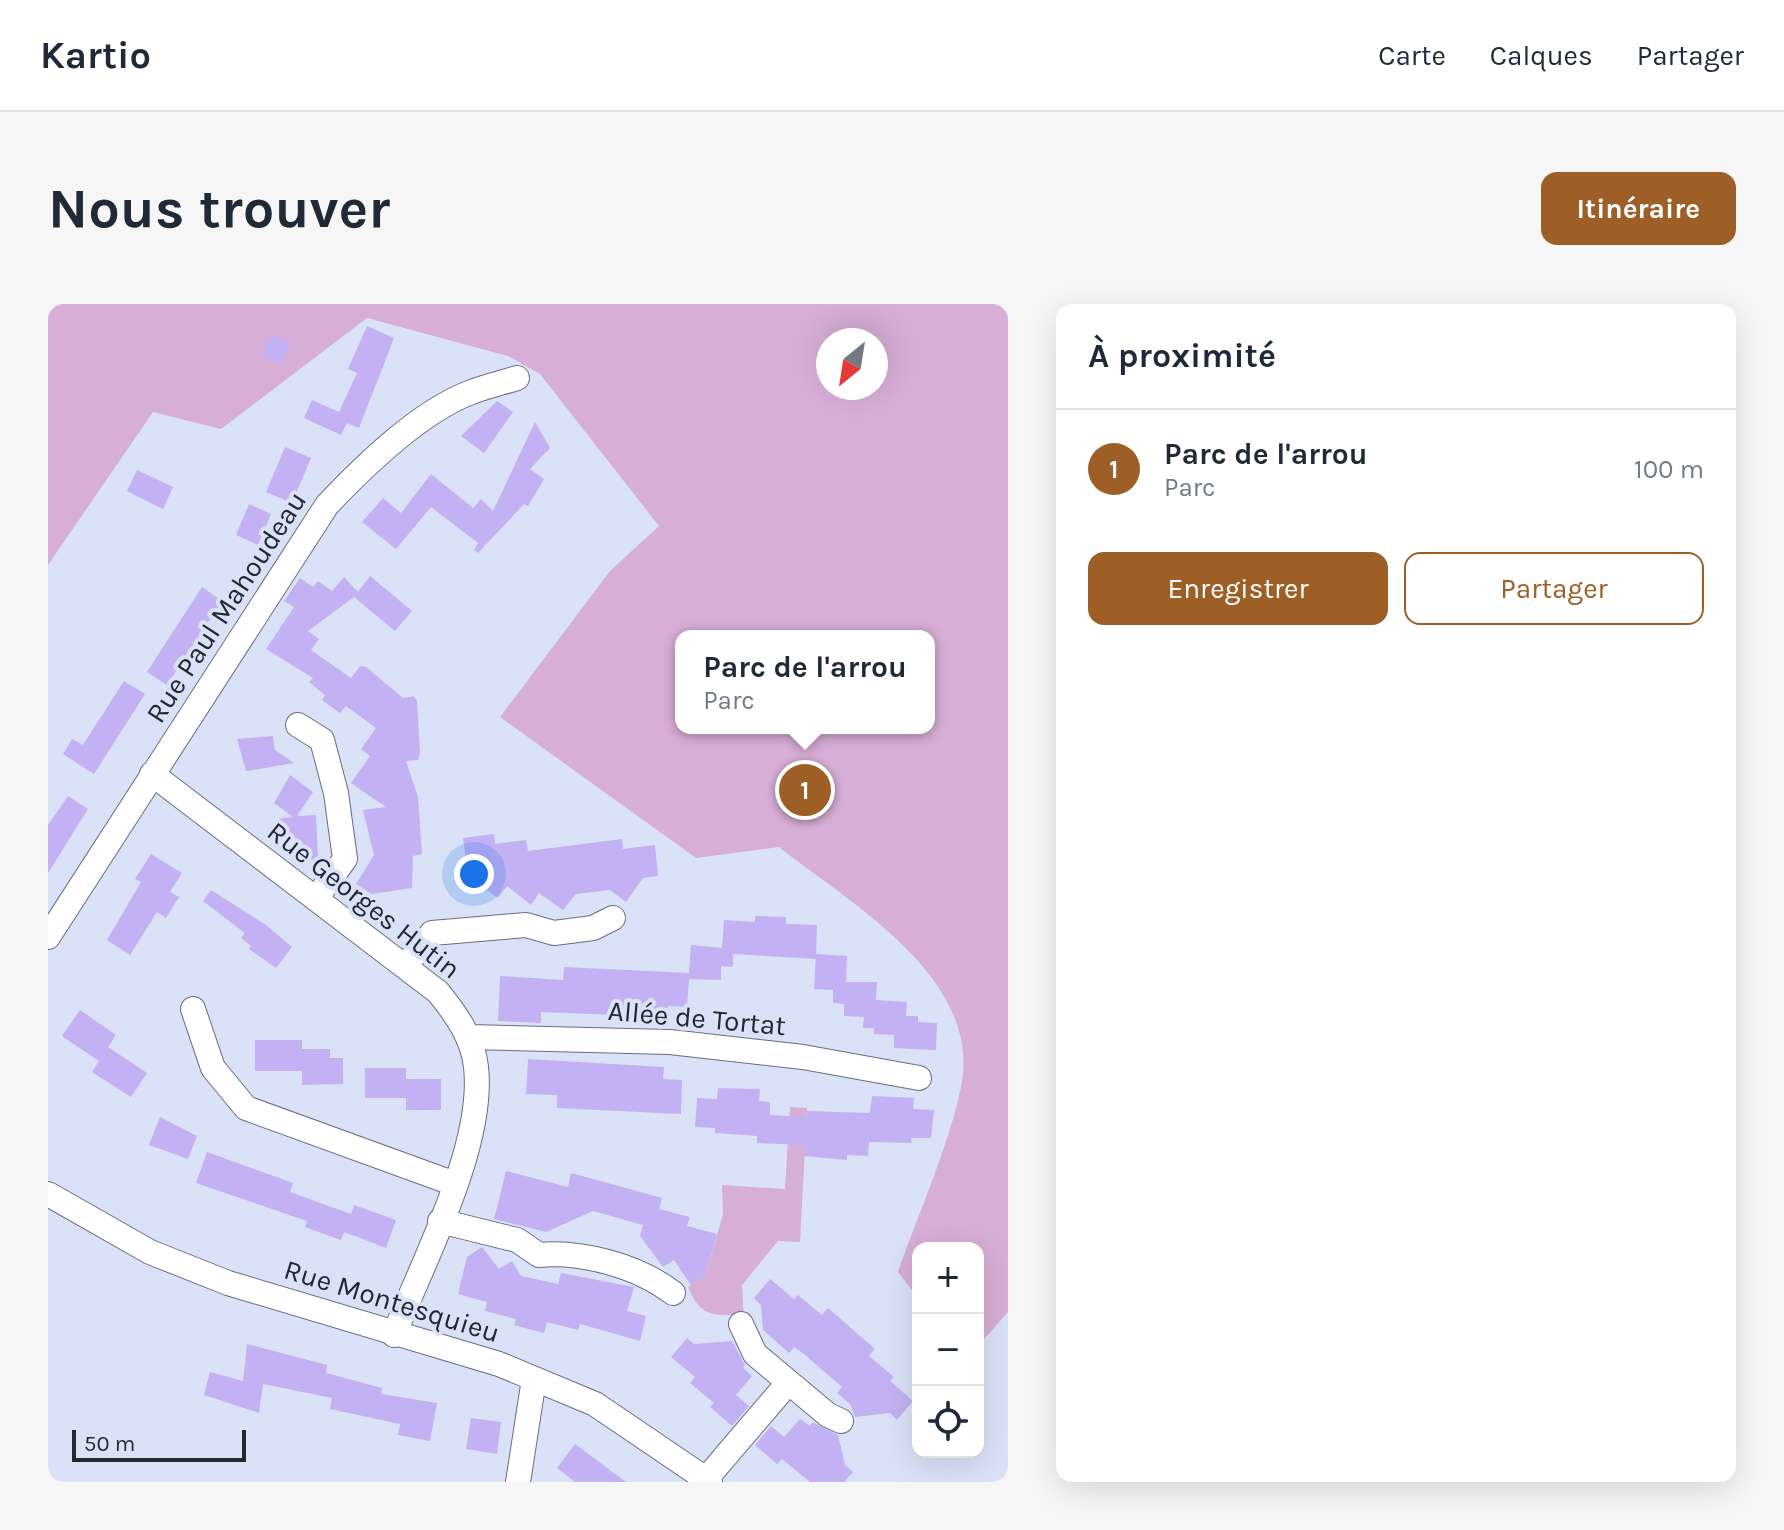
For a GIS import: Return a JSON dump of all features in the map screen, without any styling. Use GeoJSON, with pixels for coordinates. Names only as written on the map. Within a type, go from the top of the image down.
{"type":"FeatureCollection","features":[{"type":"Feature","properties":{"kind":"street","name":"Rue Paul Mahoudeau"},"geometry":{"type":"LineString","coordinates":[[48,937],[292,556],[338,494],[406,432],[467,393],[517,378]]}},
{"type":"Feature","properties":{"kind":"street"},"geometry":{"type":"LineString","coordinates":[[298,725],[322,740],[336,793],[345,859],[317,897]]}},
{"type":"Feature","properties":{"kind":"street","name":"Rue Georges Hutin"},"geometry":{"type":"LineString","coordinates":[[152,774],[438,992],[468,1037],[476,1065],[477,1093],[471,1136],[394,1335]]}},
{"type":"Feature","properties":{"kind":"street"},"geometry":{"type":"LineString","coordinates":[[405,966],[432,933],[526,925],[554,933],[593,928],[613,918]]}},
{"type":"Feature","properties":{"kind":"street"},"geometry":{"type":"LineString","coordinates":[[193,1009],[213,1068],[246,1108],[455,1184]]}},
{"type":"Feature","properties":{"kind":"street","name":"Allée de Tortat"},"geometry":{"type":"LineString","coordinates":[[468,1037],[670,1042],[803,1057],[919,1078]]}},
{"type":"Feature","properties":{"kind":"street","name":"Rue Montesquieu"},"geometry":{"type":"LineString","coordinates":[[48,1194],[150,1252],[192,1269],[394,1335],[499,1364],[595,1404],[708,1481]]}},
{"type":"Feature","properties":{"kind":"street"},"geometry":{"type":"LineString","coordinates":[[440,1221],[517,1240],[539,1255],[566,1253],[652,1277],[673,1293]]}},
{"type":"Feature","properties":{"kind":"street"},"geometry":{"type":"LineString","coordinates":[[741,1324],[755,1354],[828,1415],[841,1421]]}},
{"type":"Feature","properties":{"kind":"street"},"geometry":{"type":"LineString","coordinates":[[518,1482],[534,1379]]}},
{"type":"Feature","properties":{"kind":"street"},"geometry":{"type":"LineString","coordinates":[[708,1481],[788,1383]]}},
{"type":"Feature","properties":{"kind":"shaded area"},"geometry":{"type":"Polygon","coordinates":[[[48,304],[1008,304],[1008,1312],[984,1339],[984,1242],[912,1242],[912,1290],[898,1272],[941,1156],[961,1087],[962,1048],[952,1012],[932,978],[874,919],[779,847],[696,858],[500,717],[610,571],[659,526],[540,374],[508,356],[367,318],[221,429],[153,412],[48,565],[48,304]]]}},
{"type":"Feature","properties":{"kind":"shaded area"},"geometry":{"type":"Polygon","coordinates":[[[790,1107],[807,1108],[800,1242],[778,1241],[742,1285],[744,1323],[731,1323],[731,1315],[709,1313],[699,1306],[688,1287],[706,1274],[723,1214],[722,1185],[785,1189],[790,1107]]]}},
{"type":"Feature","properties":{"kind":"building"},"geometry":{"type":"Polygon","coordinates":[[[367,326],[394,338],[359,428],[347,423],[341,435],[304,418],[312,400],[339,412],[357,373],[348,369],[367,326]]]}},
{"type":"Feature","properties":{"kind":"building"},"geometry":{"type":"Polygon","coordinates":[[[271,335],[291,343],[281,364],[261,356],[271,335]]]}},
{"type":"Feature","properties":{"kind":"building"},"geometry":{"type":"Polygon","coordinates":[[[497,401],[513,412],[484,453],[461,436],[497,401]]]}},
{"type":"Feature","properties":{"kind":"building"},"geometry":{"type":"Polygon","coordinates":[[[535,422],[550,448],[530,469],[544,479],[528,506],[524,504],[478,553],[474,550],[478,543],[431,507],[396,549],[362,522],[383,498],[401,513],[431,474],[473,508],[481,499],[493,511],[535,422]]]}},
{"type":"Feature","properties":{"kind":"building"},"geometry":{"type":"Polygon","coordinates":[[[285,447],[311,458],[292,503],[266,492],[285,447]]]}},
{"type":"Feature","properties":{"kind":"building"},"geometry":{"type":"Polygon","coordinates":[[[137,470],[173,487],[163,509],[127,491],[137,470]]]}},
{"type":"Feature","properties":{"kind":"building"},"geometry":{"type":"Polygon","coordinates":[[[249,504],[271,514],[258,545],[236,535],[249,504]]]}},
{"type":"Feature","properties":{"kind":"building"},"geometry":{"type":"Polygon","coordinates":[[[370,576],[412,611],[395,631],[354,597],[308,631],[319,639],[311,650],[351,678],[360,666],[366,667],[403,698],[414,696],[417,701],[420,753],[418,760],[406,761],[418,797],[422,854],[413,856],[412,888],[372,894],[356,884],[374,855],[363,810],[386,807],[351,783],[370,756],[361,749],[376,728],[346,706],[340,713],[322,700],[325,695],[309,682],[313,678],[266,649],[294,607],[284,601],[300,578],[313,587],[318,581],[332,591],[344,577],[358,592],[370,576]]]}},
{"type":"Feature","properties":{"kind":"building"},"geometry":{"type":"Polygon","coordinates":[[[202,587],[222,601],[167,685],[147,672],[202,587]]]}},
{"type":"Feature","properties":{"kind":"building"},"geometry":{"type":"Polygon","coordinates":[[[124,681],[145,694],[94,774],[63,754],[72,739],[83,745],[124,681]]]}},
{"type":"Feature","properties":{"kind":"building"},"geometry":{"type":"Polygon","coordinates":[[[273,736],[275,750],[294,763],[246,771],[237,739],[273,736]]]}},
{"type":"Feature","properties":{"kind":"building"},"geometry":{"type":"Polygon","coordinates":[[[290,775],[313,792],[297,816],[316,815],[318,859],[300,861],[265,836],[277,819],[293,817],[274,803],[290,775]]]}},
{"type":"Feature","properties":{"kind":"building"},"geometry":{"type":"Polygon","coordinates":[[[68,796],[88,809],[48,873],[48,825],[68,796]]]}},
{"type":"Feature","properties":{"kind":"building"},"geometry":{"type":"Polygon","coordinates":[[[494,834],[495,844],[526,840],[528,851],[622,839],[623,849],[655,845],[658,876],[643,878],[626,902],[610,890],[576,894],[563,910],[539,893],[531,905],[507,886],[498,898],[463,873],[467,868],[463,838],[494,834]]]}},
{"type":"Feature","properties":{"kind":"building"},"geometry":{"type":"Polygon","coordinates":[[[151,854],[182,873],[170,892],[179,897],[166,918],[157,912],[130,955],[107,940],[141,882],[135,879],[151,854]]]}},
{"type":"Feature","properties":{"kind":"building"},"geometry":{"type":"Polygon","coordinates":[[[211,890],[266,925],[292,947],[276,968],[249,949],[251,946],[241,938],[245,933],[203,901],[211,890]]]}},
{"type":"Feature","properties":{"kind":"building"},"geometry":{"type":"Polygon","coordinates":[[[755,916],[786,917],[786,924],[817,925],[816,959],[733,954],[733,967],[721,966],[721,980],[689,979],[687,1007],[668,1006],[667,1017],[541,1012],[541,1023],[498,1021],[500,976],[563,980],[564,967],[689,973],[691,945],[722,948],[724,920],[755,922],[755,916]]]}},
{"type":"Feature","properties":{"kind":"building"},"geometry":{"type":"Polygon","coordinates":[[[816,954],[847,956],[846,982],[877,982],[876,1000],[907,1002],[906,1016],[918,1016],[918,1022],[937,1023],[936,1050],[894,1048],[894,1035],[874,1034],[874,1028],[863,1028],[864,1017],[844,1016],[844,1004],[833,1003],[833,990],[814,989],[816,954]]]}},
{"type":"Feature","properties":{"kind":"building"},"geometry":{"type":"Polygon","coordinates":[[[80,1010],[116,1035],[99,1061],[62,1036],[80,1010]]]}},
{"type":"Feature","properties":{"kind":"building"},"geometry":{"type":"Polygon","coordinates":[[[255,1040],[302,1040],[302,1049],[330,1049],[330,1058],[343,1058],[343,1084],[302,1085],[302,1071],[255,1071],[255,1040]]]}},
{"type":"Feature","properties":{"kind":"building"},"geometry":{"type":"Polygon","coordinates":[[[108,1047],[147,1073],[131,1097],[92,1072],[108,1047]]]}},
{"type":"Feature","properties":{"kind":"building"},"geometry":{"type":"Polygon","coordinates":[[[528,1059],[664,1067],[663,1079],[682,1080],[681,1114],[557,1108],[557,1095],[526,1094],[528,1059]]]}},
{"type":"Feature","properties":{"kind":"building"},"geometry":{"type":"Polygon","coordinates":[[[365,1068],[406,1068],[406,1079],[441,1079],[441,1110],[406,1110],[406,1098],[365,1098],[365,1068]]]}},
{"type":"Feature","properties":{"kind":"building"},"geometry":{"type":"Polygon","coordinates":[[[718,1088],[760,1089],[759,1101],[770,1102],[770,1115],[807,1117],[807,1111],[870,1113],[872,1096],[914,1098],[913,1109],[934,1110],[931,1138],[911,1138],[912,1143],[869,1142],[868,1156],[847,1155],[847,1160],[804,1156],[805,1145],[757,1143],[757,1136],[715,1133],[715,1128],[695,1127],[697,1098],[717,1099],[718,1088]]]}},
{"type":"Feature","properties":{"kind":"building"},"geometry":{"type":"Polygon","coordinates":[[[160,1117],[197,1136],[188,1159],[149,1145],[160,1117]]]}},
{"type":"Feature","properties":{"kind":"building"},"geometry":{"type":"Polygon","coordinates":[[[207,1152],[293,1183],[290,1192],[351,1214],[354,1205],[396,1220],[386,1248],[344,1232],[341,1240],[305,1227],[307,1221],[196,1183],[207,1152]]]}},
{"type":"Feature","properties":{"kind":"building"},"geometry":{"type":"Polygon","coordinates":[[[506,1171],[568,1187],[571,1173],[662,1198],[659,1209],[690,1217],[687,1226],[717,1234],[706,1274],[691,1285],[674,1260],[663,1267],[640,1236],[643,1225],[593,1211],[546,1232],[494,1219],[506,1171]]]}},
{"type":"Feature","properties":{"kind":"building"},"geometry":{"type":"Polygon","coordinates":[[[482,1247],[499,1269],[512,1261],[521,1276],[558,1284],[561,1273],[634,1287],[627,1311],[646,1316],[640,1341],[580,1324],[578,1330],[547,1322],[544,1333],[514,1325],[516,1319],[485,1311],[487,1302],[458,1294],[467,1257],[482,1247]]]}},
{"type":"Feature","properties":{"kind":"building"},"geometry":{"type":"Polygon","coordinates":[[[770,1279],[794,1299],[798,1295],[822,1315],[828,1308],[875,1349],[869,1356],[894,1377],[890,1381],[912,1402],[897,1420],[890,1413],[855,1417],[850,1404],[837,1393],[842,1387],[804,1354],[794,1347],[789,1353],[763,1330],[761,1305],[754,1298],[770,1279]]]}},
{"type":"Feature","properties":{"kind":"building"},"geometry":{"type":"Polygon","coordinates":[[[687,1338],[694,1344],[732,1341],[745,1365],[743,1368],[752,1376],[736,1395],[749,1406],[732,1426],[710,1407],[714,1403],[690,1383],[695,1377],[671,1357],[687,1338]]]}},
{"type":"Feature","properties":{"kind":"building"},"geometry":{"type":"Polygon","coordinates":[[[247,1344],[327,1365],[326,1373],[382,1388],[381,1394],[437,1403],[430,1441],[398,1435],[400,1424],[330,1409],[332,1398],[263,1384],[259,1413],[204,1395],[210,1372],[243,1381],[247,1344]]]}},
{"type":"Feature","properties":{"kind":"building"},"geometry":{"type":"Polygon","coordinates":[[[471,1418],[501,1422],[497,1454],[466,1449],[471,1418]]]}},
{"type":"Feature","properties":{"kind":"building"},"geometry":{"type":"Polygon","coordinates":[[[800,1419],[810,1426],[813,1422],[838,1435],[845,1465],[853,1472],[844,1482],[810,1482],[782,1459],[777,1464],[755,1445],[771,1426],[784,1437],[800,1419]]]}},
{"type":"Feature","properties":{"kind":"building"},"geometry":{"type":"Polygon","coordinates":[[[575,1444],[626,1482],[575,1482],[557,1468],[575,1444]]]}},
{"type":"Feature","properties":{"kind":"place","name":"Parc de l'arrou"},"geometry":{"type":"Point","coordinates":[805,790]}}]}
